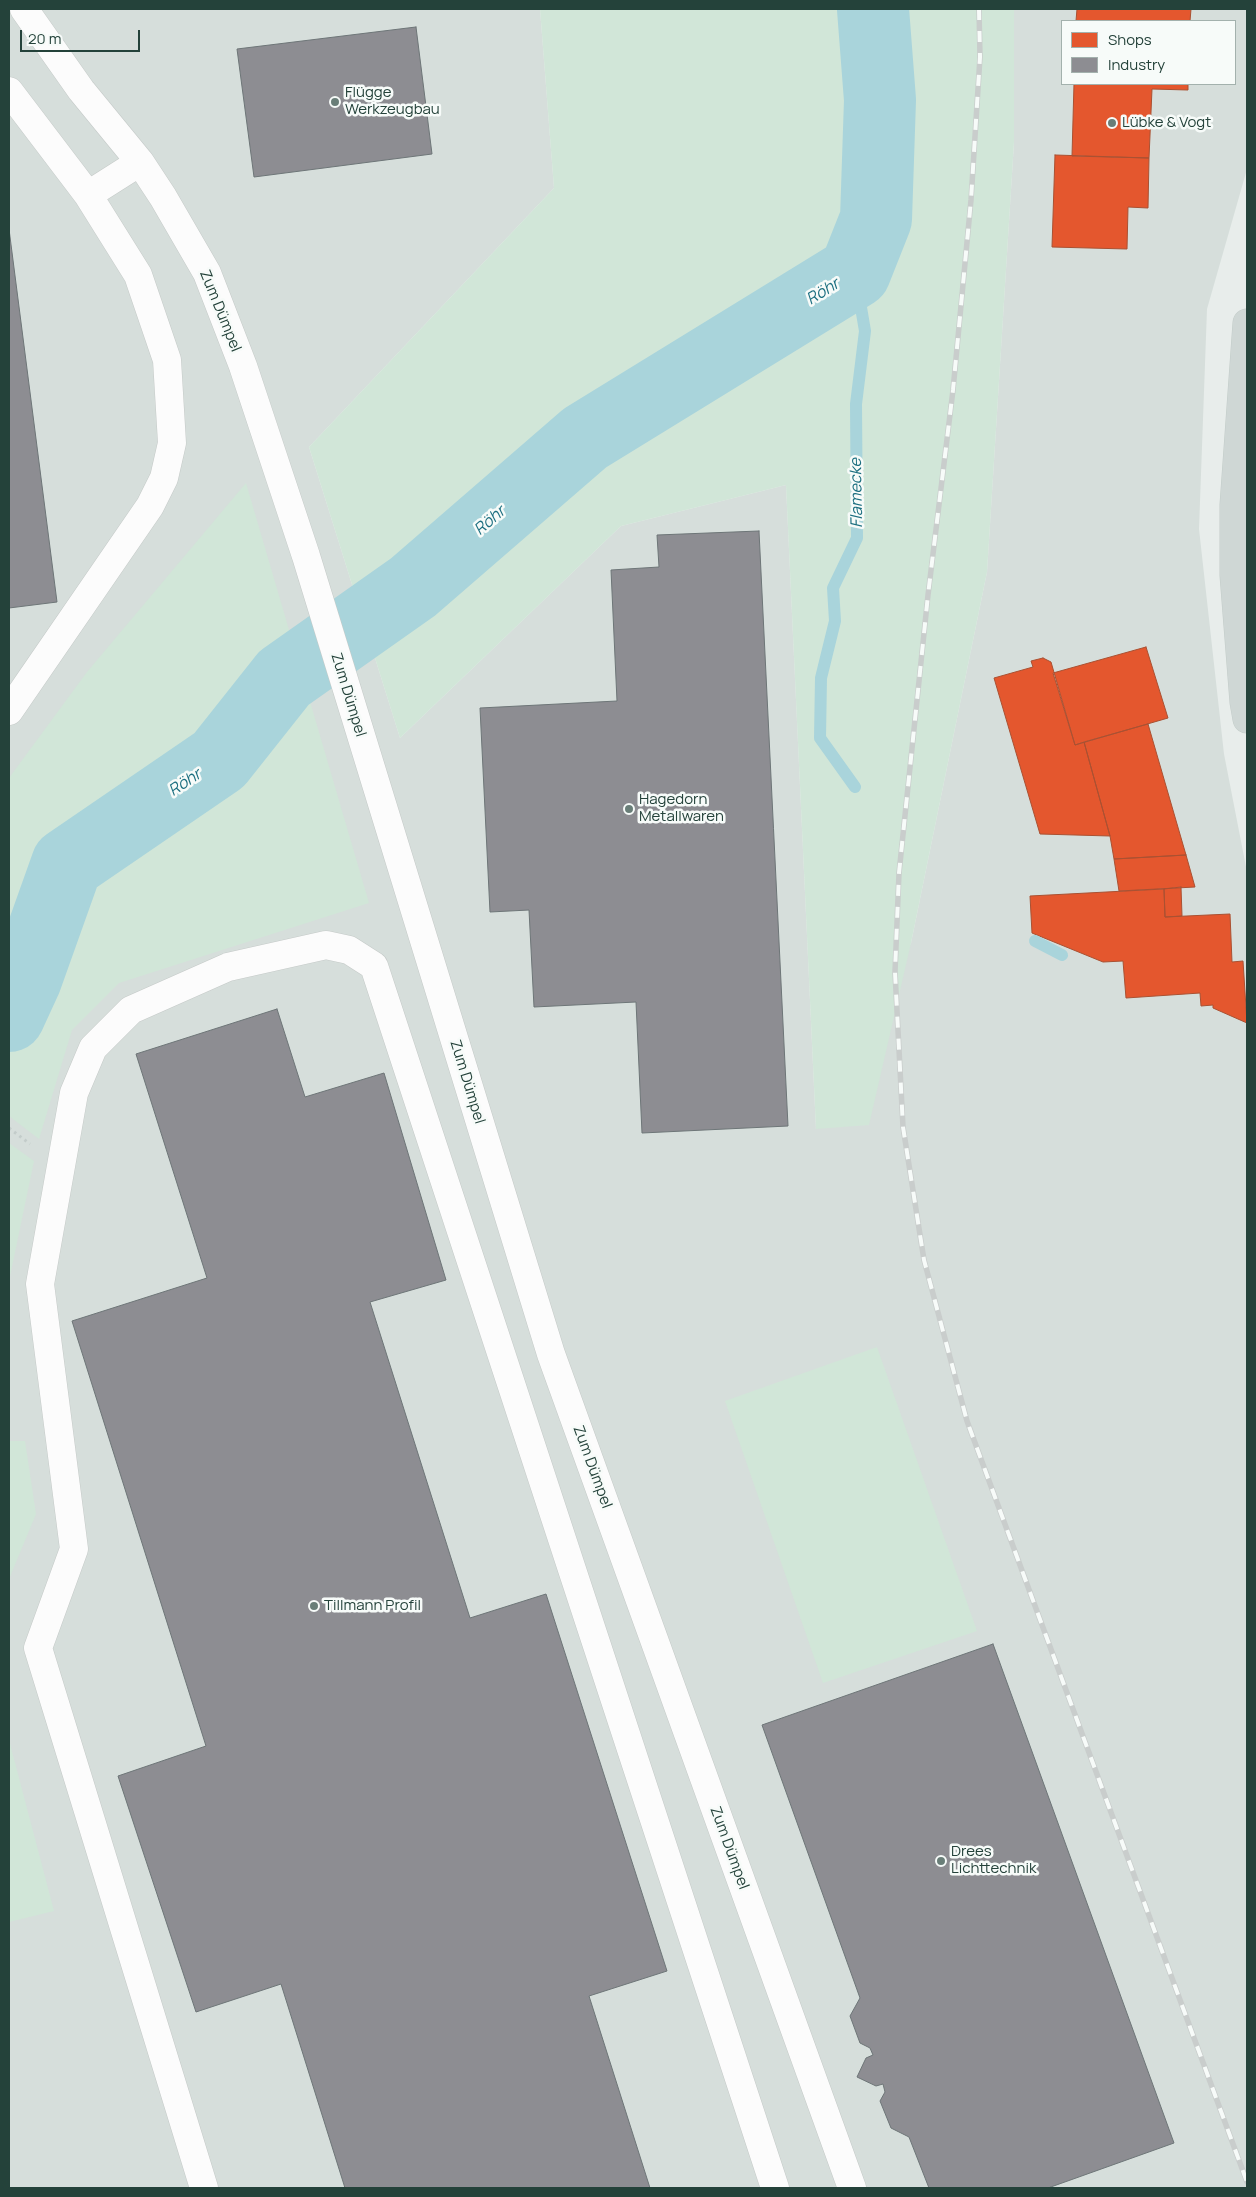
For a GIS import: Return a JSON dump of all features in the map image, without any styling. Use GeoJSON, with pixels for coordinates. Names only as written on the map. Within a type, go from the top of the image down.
{"type":"FeatureCollection","features":[{"type":"Feature","properties":{"kind":"main road"},"geometry":{"type":"LineString","coordinates":[[1247,323],[1241,504],[1244,702],[1247,719]]}},
{"type":"Feature","properties":{"kind":"street","name":"Zum Dümpel"},"geometry":{"type":"LineString","coordinates":[[24,9],[81,90],[140,162],[163,197],[207,273],[243,366],[306,556],[551,1354],[852,2188]]}},
{"type":"Feature","properties":{"kind":"street"},"geometry":{"type":"LineString","coordinates":[[9,91],[88,195],[138,275],[166,360],[172,443],[164,478],[150,506],[9,711]]}},
{"type":"Feature","properties":{"kind":"street"},"geometry":{"type":"LineString","coordinates":[[88,195],[140,162]]}},
{"type":"Feature","properties":{"kind":"street"},"geometry":{"type":"LineString","coordinates":[[204,2188],[38,1648],[74,1549],[40,1284],[74,1093],[93,1048],[131,1010],[228,967],[326,945],[349,950],[374,966],[775,2188]]}},
{"type":"Feature","properties":{"kind":"path"},"geometry":{"type":"LineString","coordinates":[[9,1128],[33,1147]]}},
{"type":"Feature","properties":{"kind":"shaded area"},"geometry":{"type":"Polygon","coordinates":[[[9,9],[540,9],[554,188],[309,447],[400,738],[621,526],[786,485],[816,1129],[911,943],[987,572],[1014,142],[1014,9],[1247,9],[1247,169],[1207,309],[1199,529],[1224,754],[1247,872],[1247,2188],[9,2188],[9,9]]]}},
{"type":"Feature","properties":{"kind":"green space"},"geometry":{"type":"Polygon","coordinates":[[[540,9],[1014,9],[1014,142],[987,572],[911,943],[869,1125],[816,1129],[786,485],[621,526],[400,738],[309,447],[554,188],[540,9]]]}},
{"type":"Feature","properties":{"kind":"green space"},"geometry":{"type":"Polygon","coordinates":[[[246,483],[369,903],[119,983],[72,1030],[39,1139],[9,1116],[9,778],[87,672],[246,483]]]}},
{"type":"Feature","properties":{"kind":"green space"},"geometry":{"type":"Polygon","coordinates":[[[9,1143],[34,1161],[9,1281],[9,1143]]]}},
{"type":"Feature","properties":{"kind":"green space"},"geometry":{"type":"Polygon","coordinates":[[[877,1347],[977,1631],[823,1683],[725,1401],[877,1347]]]}},
{"type":"Feature","properties":{"kind":"green space"},"geometry":{"type":"Polygon","coordinates":[[[9,1441],[25,1441],[36,1514],[9,1579],[9,1441]]]}},
{"type":"Feature","properties":{"kind":"green space"},"geometry":{"type":"Polygon","coordinates":[[[9,1740],[54,1911],[9,1922],[9,1740]]]}},
{"type":"Feature","properties":{"kind":"building: Shops"},"geometry":{"type":"Polygon","coordinates":[[[1077,9],[1191,9],[1190,20],[1076,20],[1077,9]]]}},
{"type":"Feature","properties":{"kind":"building: Shops","name":"Lübke & Vogt"},"geometry":{"type":"Polygon","coordinates":[[[1074,85],[1188,85],[1188,90],[1152,89],[1149,158],[1072,156],[1074,85]]]}},
{"type":"Feature","properties":{"kind":"building: Shops"},"geometry":{"type":"Polygon","coordinates":[[[1055,155],[1149,158],[1148,208],[1128,207],[1127,249],[1052,247],[1055,155]]]}},
{"type":"Feature","properties":{"kind":"building: Shops"},"geometry":{"type":"Polygon","coordinates":[[[1146,647],[1168,718],[1075,745],[1053,673],[1146,647]]]}},
{"type":"Feature","properties":{"kind":"building: Shops"},"geometry":{"type":"Polygon","coordinates":[[[1043,658],[1051,662],[1075,745],[1084,742],[1110,836],[1040,834],[994,678],[1033,667],[1031,661],[1043,658]]]}},
{"type":"Feature","properties":{"kind":"building: Shops"},"geometry":{"type":"Polygon","coordinates":[[[1148,724],[1186,855],[1114,859],[1110,836],[1084,742],[1148,724]]]}},
{"type":"Feature","properties":{"kind":"building: Shops"},"geometry":{"type":"Polygon","coordinates":[[[1186,855],[1195,887],[1119,891],[1114,859],[1186,855]]]}},
{"type":"Feature","properties":{"kind":"building: Shops"},"geometry":{"type":"Polygon","coordinates":[[[1181,887],[1182,916],[1165,917],[1164,889],[1181,887]]]}},
{"type":"Feature","properties":{"kind":"building: Shops"},"geometry":{"type":"Polygon","coordinates":[[[1164,889],[1165,917],[1230,914],[1232,962],[1243,961],[1247,1023],[1213,1008],[1213,1005],[1201,1006],[1200,993],[1126,998],[1123,961],[1103,962],[1032,933],[1030,896],[1164,889]]]}},
{"type":"Feature","properties":{"kind":"building: Industry","name":"Flügge Werkzeugbau"},"geometry":{"type":"Polygon","coordinates":[[[416,27],[432,154],[254,177],[237,49],[416,27]]]}},
{"type":"Feature","properties":{"kind":"building: Industry"},"geometry":{"type":"Polygon","coordinates":[[[9,229],[57,602],[9,608],[9,229]]]}},
{"type":"Feature","properties":{"kind":"building: Industry","name":"Hagedorn Metallwaren"},"geometry":{"type":"Polygon","coordinates":[[[759,531],[788,1126],[642,1133],[636,1002],[534,1007],[529,910],[490,912],[480,708],[617,701],[611,570],[659,567],[657,535],[759,531]]]}},
{"type":"Feature","properties":{"kind":"building: Industry","name":"Tillmann Profil"},"geometry":{"type":"Polygon","coordinates":[[[277,1009],[305,1097],[384,1073],[446,1280],[370,1302],[470,1618],[546,1594],[667,1971],[589,1996],[650,2188],[345,2188],[281,1984],[196,2012],[118,1776],[206,1746],[72,1321],[207,1278],[136,1054],[277,1009]]]}},
{"type":"Feature","properties":{"kind":"building: Industry","name":"Drees Lichttechnik"},"geometry":{"type":"Polygon","coordinates":[[[993,1644],[1174,2143],[1048,2188],[929,2188],[909,2137],[891,2128],[880,2101],[885,2092],[883,2084],[876,2086],[857,2077],[866,2058],[873,2055],[870,2048],[860,2043],[850,2016],[860,1998],[762,1725],[993,1644]]]}},
{"type":"Feature","properties":{"kind":"waterway","name":"Röhr"},"geometry":{"type":"LineString","coordinates":[[9,1016],[26,979],[67,864],[219,760],[284,678],[413,587],[585,438],[855,272],[876,219],[880,100],[873,9]]}},
{"type":"Feature","properties":{"kind":"waterway","name":"Flamecke"},"geometry":{"type":"LineString","coordinates":[[855,272],[865,331],[856,404],[857,538],[833,588],[835,621],[821,678],[820,738],[855,787]]}},
{"type":"Feature","properties":{"kind":"waterway","name":"Flamecke"},"geometry":{"type":"LineString","coordinates":[[1035,941],[1062,955]]}},
{"type":"Feature","properties":{"kind":"railway"},"geometry":{"type":"LineString","coordinates":[[979,9],[980,57],[971,200],[953,390],[928,595],[899,873],[895,972],[903,1127],[924,1260],[967,1421],[1247,2182]]}},
{"type":"Feature","properties":{"kind":"place","name":"Flügge Werkzeugbau"},"geometry":{"type":"Point","coordinates":[335,102]}},
{"type":"Feature","properties":{"kind":"place","name":"Lübke & Vogt"},"geometry":{"type":"Point","coordinates":[1112,123]}},
{"type":"Feature","properties":{"kind":"place","name":"Hagedorn Metallwaren"},"geometry":{"type":"Point","coordinates":[629,809]}},
{"type":"Feature","properties":{"kind":"place","name":"Tillmann Profil"},"geometry":{"type":"Point","coordinates":[314,1606]}},
{"type":"Feature","properties":{"kind":"place","name":"Drees Lichttechnik"},"geometry":{"type":"Point","coordinates":[941,1861]}}]}
